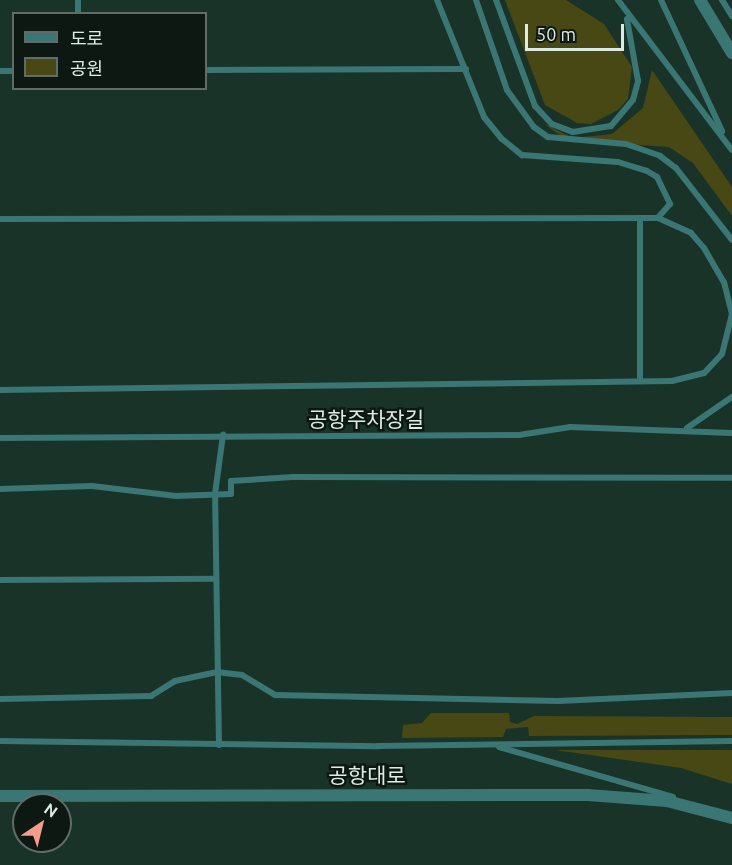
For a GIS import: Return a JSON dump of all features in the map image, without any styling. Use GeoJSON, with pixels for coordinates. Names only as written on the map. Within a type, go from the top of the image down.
{"type":"FeatureCollection","features":[{"type":"Feature","properties":{"kind":"street"},"geometry":{"type":"LineString","coordinates":[[700,0],[732,52]]}},
{"type":"Feature","properties":{"kind":"street","name":"공항대로"},"geometry":{"type":"LineString","coordinates":[[0,796],[588,795],[705,809],[732,818]]}},
{"type":"Feature","properties":{"kind":"lane"},"geometry":{"type":"LineString","coordinates":[[438,0],[484,117],[522,155],[637,166],[657,177],[666,191],[670,204],[658,218]]}},
{"type":"Feature","properties":{"kind":"lane"},"geometry":{"type":"LineString","coordinates":[[476,0],[507,90],[534,128],[548,137],[626,144],[660,156],[676,168],[732,240]]}},
{"type":"Feature","properties":{"kind":"lane"},"geometry":{"type":"LineString","coordinates":[[496,0],[535,106],[552,124],[573,132],[611,126],[633,100],[637,73],[627,19]]}},
{"type":"Feature","properties":{"kind":"lane"},"geometry":{"type":"LineString","coordinates":[[617,0],[627,19],[727,142]]}},
{"type":"Feature","properties":{"kind":"lane"},"geometry":{"type":"LineString","coordinates":[[661,0],[732,150]]}},
{"type":"Feature","properties":{"kind":"lane"},"geometry":{"type":"LineString","coordinates":[[722,0],[732,16]]}},
{"type":"Feature","properties":{"kind":"lane"},"geometry":{"type":"LineString","coordinates":[[207,70],[466,69]]}},
{"type":"Feature","properties":{"kind":"lane"},"geometry":{"type":"LineString","coordinates":[[640,218],[640,381]]}},
{"type":"Feature","properties":{"kind":"lane"},"geometry":{"type":"LineString","coordinates":[[0,219],[658,218],[691,233],[704,248],[724,282],[731,333],[704,373],[640,381],[0,390]]}},
{"type":"Feature","properties":{"kind":"lane"},"geometry":{"type":"LineString","coordinates":[[687,428],[732,397]]}},
{"type":"Feature","properties":{"kind":"lane","name":"공항주차장길"},"geometry":{"type":"LineString","coordinates":[[0,438],[519,435],[570,427],[687,428],[732,433]]}},
{"type":"Feature","properties":{"kind":"lane"},"geometry":{"type":"LineString","coordinates":[[219,745],[215,494],[223,435]]}},
{"type":"Feature","properties":{"kind":"lane"},"geometry":{"type":"LineString","coordinates":[[0,489],[92,486],[231,494],[231,481],[293,477],[732,478]]}},
{"type":"Feature","properties":{"kind":"lane"},"geometry":{"type":"LineString","coordinates":[[0,580],[216,579]]}},
{"type":"Feature","properties":{"kind":"lane"},"geometry":{"type":"LineString","coordinates":[[0,699],[151,696],[175,681],[218,672],[242,675],[275,695],[558,701],[732,693]]}},
{"type":"Feature","properties":{"kind":"lane"},"geometry":{"type":"LineString","coordinates":[[0,741],[219,745],[492,745],[583,739],[732,741]]}},
{"type":"Feature","properties":{"kind":"lane"},"geometry":{"type":"LineString","coordinates":[[492,745],[634,782],[705,809]]}},
{"type":"Feature","properties":{"kind":"green space"},"geometry":{"type":"Polygon","coordinates":[[[505,0],[566,0],[604,24],[632,67],[628,99],[618,110],[591,124],[577,123],[545,105],[505,0]]]}},
{"type":"Feature","properties":{"kind":"green space"},"geometry":{"type":"Polygon","coordinates":[[[652,70],[732,187],[732,216],[693,163],[669,147],[567,140],[543,123],[573,138],[612,134],[643,108],[652,70]]]}},
{"type":"Feature","properties":{"kind":"green space"},"geometry":{"type":"Polygon","coordinates":[[[431,713],[509,713],[510,722],[517,724],[534,716],[732,717],[732,735],[529,736],[528,727],[506,729],[503,737],[402,738],[403,725],[422,723],[431,713]]]}},
{"type":"Feature","properties":{"kind":"green space"},"geometry":{"type":"Polygon","coordinates":[[[555,750],[732,750],[732,784],[681,768],[555,750]]]}}]}
